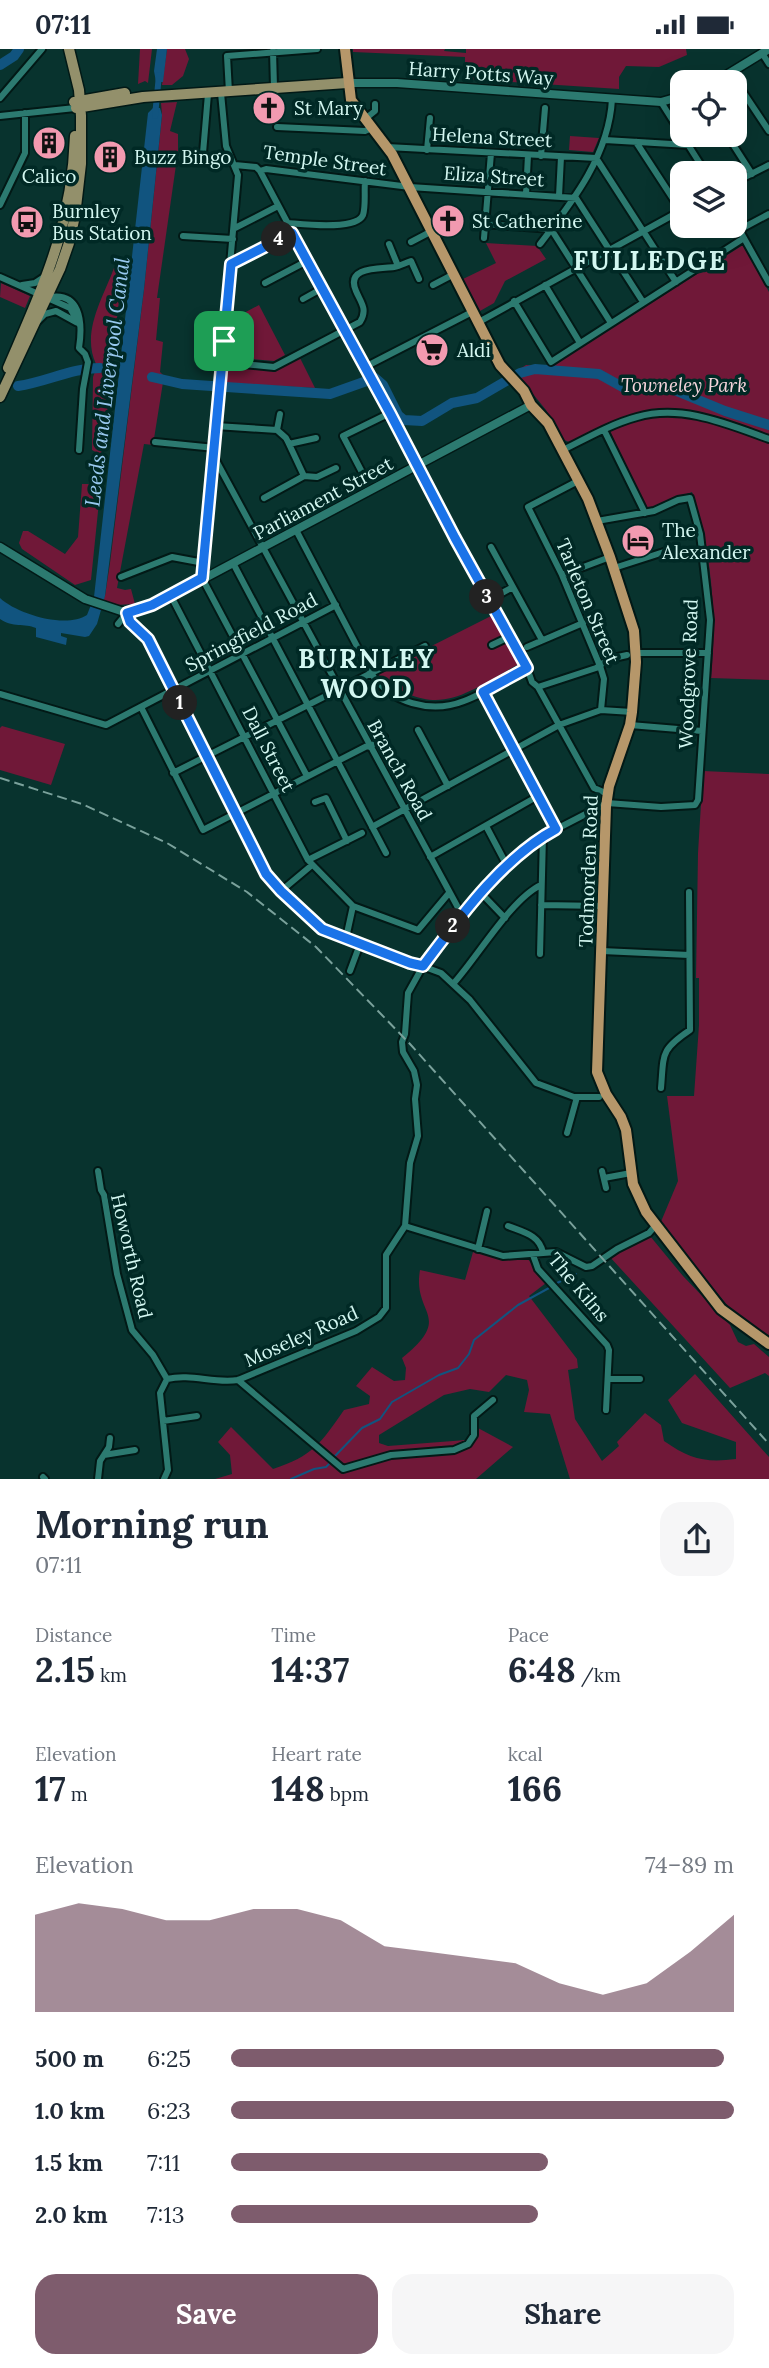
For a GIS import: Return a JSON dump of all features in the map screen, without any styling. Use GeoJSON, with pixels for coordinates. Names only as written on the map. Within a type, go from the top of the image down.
{"type":"FeatureCollection","features":[{"type":"Feature","properties":{"kind":"highway"},"geometry":{"type":"LineString","coordinates":[[345,49],[347,83]]}},
{"type":"Feature","properties":{"kind":"highway","name":"Todmorden Road"},"geometry":{"type":"LineString","coordinates":[[347,83],[351,100],[387,147],[410,187],[506,372],[548,423],[563,450],[597,521],[612,562],[634,631],[632,712],[607,799],[597,1072],[626,1130],[636,1195],[655,1226],[722,1310],[769,1344]]}},
{"type":"Feature","properties":{"kind":"main road"},"geometry":{"type":"LineString","coordinates":[[62,49],[78,105]]}},
{"type":"Feature","properties":{"kind":"main road"},"geometry":{"type":"LineString","coordinates":[[0,397],[36,323],[51,277],[69,243],[75,216],[81,164],[78,105],[69,49]]}},
{"type":"Feature","properties":{"kind":"main road"},"geometry":{"type":"LineString","coordinates":[[78,105],[171,95],[347,83]]}},
{"type":"Feature","properties":{"kind":"main road"},"geometry":{"type":"LineString","coordinates":[[0,385],[33,309],[47,293]]}},
{"type":"Feature","properties":{"kind":"street"},"geometry":{"type":"LineString","coordinates":[[0,98],[42,49]]}},
{"type":"Feature","properties":{"kind":"street"},"geometry":{"type":"LineString","coordinates":[[307,776],[202,578],[238,175],[226,146],[227,56],[317,49]]}},
{"type":"Feature","properties":{"kind":"street"},"geometry":{"type":"LineString","coordinates":[[273,51],[274,87]]}},
{"type":"Feature","properties":{"kind":"street"},"geometry":{"type":"LineString","coordinates":[[736,70],[765,51],[769,64]]}},
{"type":"Feature","properties":{"kind":"street","name":"Harry Potts Way"},"geometry":{"type":"LineString","coordinates":[[347,83],[397,83],[661,102],[670,99]]}},
{"type":"Feature","properties":{"kind":"street"},"geometry":{"type":"LineString","coordinates":[[203,153],[208,94]]}},
{"type":"Feature","properties":{"kind":"street"},"geometry":{"type":"LineString","coordinates":[[747,97],[769,131]]}},
{"type":"Feature","properties":{"kind":"street"},"geometry":{"type":"LineString","coordinates":[[540,244],[576,198],[596,158],[604,140],[612,99]]}},
{"type":"Feature","properties":{"kind":"street"},"geometry":{"type":"LineString","coordinates":[[661,102],[670,116]]}},
{"type":"Feature","properties":{"kind":"street"},"geometry":{"type":"LineString","coordinates":[[277,127],[365,131],[375,104]]}},
{"type":"Feature","properties":{"kind":"street"},"geometry":{"type":"LineString","coordinates":[[0,116],[78,105]]}},
{"type":"Feature","properties":{"kind":"street"},"geometry":{"type":"LineString","coordinates":[[541,156],[545,108]]}},
{"type":"Feature","properties":{"kind":"street"},"geometry":{"type":"LineString","coordinates":[[0,205],[25,153],[25,113]]}},
{"type":"Feature","properties":{"kind":"street"},"geometry":{"type":"LineString","coordinates":[[427,150],[430,118]]}},
{"type":"Feature","properties":{"kind":"street"},"geometry":{"type":"LineString","coordinates":[[604,140],[670,144]]}},
{"type":"Feature","properties":{"kind":"street"},"geometry":{"type":"LineString","coordinates":[[636,142],[670,193]]}},
{"type":"Feature","properties":{"kind":"street","name":"Helena Street"},"geometry":{"type":"LineString","coordinates":[[387,147],[596,158]]}},
{"type":"Feature","properties":{"kind":"street"},"geometry":{"type":"LineString","coordinates":[[735,147],[752,174]]}},
{"type":"Feature","properties":{"kind":"street"},"geometry":{"type":"LineString","coordinates":[[484,238],[491,153]]}},
{"type":"Feature","properties":{"kind":"street"},"geometry":{"type":"LineString","coordinates":[[526,194],[528,155]]}},
{"type":"Feature","properties":{"kind":"street"},"geometry":{"type":"LineString","coordinates":[[559,196],[561,157]]}},
{"type":"Feature","properties":{"kind":"street"},"geometry":{"type":"LineString","coordinates":[[596,158],[676,282]]}},
{"type":"Feature","properties":{"kind":"street","name":"Temple Street"},"geometry":{"type":"LineString","coordinates":[[235,165],[252,166],[260,171],[266,169],[410,187]]}},
{"type":"Feature","properties":{"kind":"street"},"geometry":{"type":"LineString","coordinates":[[747,176],[769,165]]}},
{"type":"Feature","properties":{"kind":"street"},"geometry":{"type":"LineString","coordinates":[[260,171],[488,600],[527,668],[532,682],[538,687],[594,788],[607,799]]}},
{"type":"Feature","properties":{"kind":"street"},"geometry":{"type":"LineString","coordinates":[[287,223],[345,225],[358,221],[363,215],[365,181]]}},
{"type":"Feature","properties":{"kind":"street","name":"Eliza Street"},"geometry":{"type":"LineString","coordinates":[[410,187],[576,198]]}},
{"type":"Feature","properties":{"kind":"street"},"geometry":{"type":"LineString","coordinates":[[576,198],[643,303]]}},
{"type":"Feature","properties":{"kind":"street"},"geometry":{"type":"LineString","coordinates":[[235,228],[278,206]]}},
{"type":"Feature","properties":{"kind":"street"},"geometry":{"type":"LineString","coordinates":[[747,225],[769,213]]}},
{"type":"Feature","properties":{"kind":"street"},"geometry":{"type":"LineString","coordinates":[[366,370],[453,323],[476,317],[514,301],[670,217]]}},
{"type":"Feature","properties":{"kind":"street"},"geometry":{"type":"LineString","coordinates":[[485,224],[551,229]]}},
{"type":"Feature","properties":{"kind":"street"},"geometry":{"type":"LineString","coordinates":[[551,229],[611,323]]}},
{"type":"Feature","properties":{"kind":"street"},"geometry":{"type":"LineString","coordinates":[[411,241],[432,231]]}},
{"type":"Feature","properties":{"kind":"street"},"geometry":{"type":"LineString","coordinates":[[231,264],[292,233]]}},
{"type":"Feature","properties":{"kind":"street"},"geometry":{"type":"LineString","coordinates":[[183,236],[233,239]]}},
{"type":"Feature","properties":{"kind":"street"},"geometry":{"type":"LineString","coordinates":[[514,301],[551,362],[744,238],[769,283]]}},
{"type":"Feature","properties":{"kind":"street"},"geometry":{"type":"LineString","coordinates":[[389,244],[398,266]]}},
{"type":"Feature","properties":{"kind":"street"},"geometry":{"type":"LineString","coordinates":[[265,283],[307,261]]}},
{"type":"Feature","properties":{"kind":"street"},"geometry":{"type":"LineString","coordinates":[[222,362],[274,367],[360,322],[363,316],[362,301],[354,289],[355,276],[369,268],[398,266],[411,261],[419,279]]}},
{"type":"Feature","properties":{"kind":"street"},"geometry":{"type":"LineString","coordinates":[[760,267],[769,262]]}},
{"type":"Feature","properties":{"kind":"street"},"geometry":{"type":"LineString","coordinates":[[433,285],[454,274]]}},
{"type":"Feature","properties":{"kind":"street"},"geometry":{"type":"LineString","coordinates":[[0,277],[47,293],[78,308],[81,319],[79,348],[88,362],[83,389],[79,450]]}},
{"type":"Feature","properties":{"kind":"street"},"geometry":{"type":"LineString","coordinates":[[17,284],[27,286],[51,277]]}},
{"type":"Feature","properties":{"kind":"street"},"geometry":{"type":"LineString","coordinates":[[545,285],[580,343]]}},
{"type":"Feature","properties":{"kind":"street"},"geometry":{"type":"LineString","coordinates":[[303,299],[321,289]]}},
{"type":"Feature","properties":{"kind":"street"},"geometry":{"type":"LineString","coordinates":[[47,293],[70,308],[80,326]]}},
{"type":"Feature","properties":{"kind":"street"},"geometry":{"type":"LineString","coordinates":[[36,323],[45,314],[56,311],[72,317],[80,326]]}},
{"type":"Feature","properties":{"kind":"street","name":"Parliament Street"},"geometry":{"type":"LineString","coordinates":[[127,613],[171,596],[531,405]]}},
{"type":"Feature","properties":{"kind":"street"},"geometry":{"type":"LineString","coordinates":[[364,476],[343,436],[390,413]]}},
{"type":"Feature","properties":{"kind":"street"},"geometry":{"type":"LineString","coordinates":[[563,450],[638,416],[677,413],[699,416],[769,439]]}},
{"type":"Feature","properties":{"kind":"street"},"geometry":{"type":"LineString","coordinates":[[277,430],[281,414]]}},
{"type":"Feature","properties":{"kind":"street"},"geometry":{"type":"LineString","coordinates":[[216,426],[277,430],[289,444],[304,476]]}},
{"type":"Feature","properties":{"kind":"street"},"geometry":{"type":"LineString","coordinates":[[597,521],[645,513],[604,430]]}},
{"type":"Feature","properties":{"kind":"street"},"geometry":{"type":"LineString","coordinates":[[289,444],[316,438]]}},
{"type":"Feature","properties":{"kind":"street"},"geometry":{"type":"LineString","coordinates":[[155,442],[214,451]]}},
{"type":"Feature","properties":{"kind":"street","name":"Branch Road"},"geometry":{"type":"LineString","coordinates":[[214,451],[461,915]]}},
{"type":"Feature","properties":{"kind":"street"},"geometry":{"type":"LineString","coordinates":[[264,498],[304,476],[317,477],[336,468]]}},
{"type":"Feature","properties":{"kind":"street","name":"Tarleton Street"},"geometry":{"type":"LineString","coordinates":[[578,481],[528,507],[562,576],[600,666],[604,678],[601,710]]}},
{"type":"Feature","properties":{"kind":"street","name":"Woodgrove Road"},"geometry":{"type":"LineString","coordinates":[[607,799],[691,807],[698,800],[708,653],[708,592],[700,534],[690,498],[645,513]]}},
{"type":"Feature","properties":{"kind":"street"},"geometry":{"type":"LineString","coordinates":[[296,530],[371,673],[376,681],[394,696],[417,705],[443,706],[461,702],[527,668]]}},
{"type":"Feature","properties":{"kind":"street"},"geometry":{"type":"LineString","coordinates":[[0,547],[85,599],[127,613]]}},
{"type":"Feature","properties":{"kind":"street"},"geometry":{"type":"LineString","coordinates":[[491,547],[542,641]]}},
{"type":"Feature","properties":{"kind":"street"},"geometry":{"type":"LineString","coordinates":[[562,576],[670,550]]}},
{"type":"Feature","properties":{"kind":"street"},"geometry":{"type":"LineString","coordinates":[[121,577],[172,557],[204,563]]}},
{"type":"Feature","properties":{"kind":"street"},"geometry":{"type":"LineString","coordinates":[[233,562],[386,853]]}},
{"type":"Feature","properties":{"kind":"street"},"geometry":{"type":"LineString","coordinates":[[488,600],[513,587]]}},
{"type":"Feature","properties":{"kind":"street","name":"Dall Street"},"geometry":{"type":"LineString","coordinates":[[171,596],[310,862],[353,906]]}},
{"type":"Feature","properties":{"kind":"street","name":"Springfield Road"},"geometry":{"type":"LineString","coordinates":[[0,695],[106,725],[336,605]]}},
{"type":"Feature","properties":{"kind":"street"},"geometry":{"type":"LineString","coordinates":[[118,624],[127,613]]}},
{"type":"Feature","properties":{"kind":"street"},"geometry":{"type":"LineString","coordinates":[[127,613],[130,622],[148,639],[266,874],[281,891],[322,929],[441,973],[477,1008],[536,1083],[577,1097],[599,1097]]}},
{"type":"Feature","properties":{"kind":"street"},"geometry":{"type":"LineString","coordinates":[[527,647],[583,623]]}},
{"type":"Feature","properties":{"kind":"street"},"geometry":{"type":"LineString","coordinates":[[492,645],[509,636]]}},
{"type":"Feature","properties":{"kind":"street"},"geometry":{"type":"LineString","coordinates":[[173,773],[425,646]]}},
{"type":"Feature","properties":{"kind":"street"},"geometry":{"type":"LineString","coordinates":[[538,687],[600,666],[609,659],[632,654],[708,653]]}},
{"type":"Feature","properties":{"kind":"street"},"geometry":{"type":"LineString","coordinates":[[483,692],[556,829]]}},
{"type":"Feature","properties":{"kind":"street"},"geometry":{"type":"LineString","coordinates":[[141,707],[202,830],[384,737]]}},
{"type":"Feature","properties":{"kind":"street"},"geometry":{"type":"LineString","coordinates":[[372,827],[559,725],[601,710],[632,712]]}},
{"type":"Feature","properties":{"kind":"street"},"geometry":{"type":"LineString","coordinates":[[630,725],[702,731]]}},
{"type":"Feature","properties":{"kind":"street"},"geometry":{"type":"LineString","coordinates":[[418,730],[448,786]]}},
{"type":"Feature","properties":{"kind":"street"},"geometry":{"type":"LineString","coordinates":[[430,857],[538,796]]}},
{"type":"Feature","properties":{"kind":"street"},"geometry":{"type":"LineString","coordinates":[[315,803],[326,798],[347,841]]}},
{"type":"Feature","properties":{"kind":"street","name":"Moseley Road"},"geometry":{"type":"LineString","coordinates":[[167,1379],[187,1376],[225,1382],[238,1380],[356,1331],[379,1317],[386,1308],[386,1255],[405,1226],[410,1163],[418,1136],[415,1099],[417,1085],[414,1071],[403,1052],[402,1042],[408,993],[423,966],[461,915],[526,849],[543,836],[607,799]]}},
{"type":"Feature","properties":{"kind":"street"},"geometry":{"type":"LineString","coordinates":[[486,826],[504,860]]}},
{"type":"Feature","properties":{"kind":"street"},"geometry":{"type":"LineString","coordinates":[[281,891],[310,862],[362,833]]}},
{"type":"Feature","properties":{"kind":"street"},"geometry":{"type":"LineString","coordinates":[[540,954],[543,836]]}},
{"type":"Feature","properties":{"kind":"street"},"geometry":{"type":"LineString","coordinates":[[453,984],[505,918],[534,888],[541,885]]}},
{"type":"Feature","properties":{"kind":"street"},"geometry":{"type":"LineString","coordinates":[[661,1088],[663,1054],[670,1043],[690,1030],[689,892]]}},
{"type":"Feature","properties":{"kind":"street"},"geometry":{"type":"LineString","coordinates":[[346,938],[353,906],[418,930],[449,893]]}},
{"type":"Feature","properties":{"kind":"street"},"geometry":{"type":"LineString","coordinates":[[482,894],[505,918]]}},
{"type":"Feature","properties":{"kind":"street"},"geometry":{"type":"LineString","coordinates":[[541,905],[604,906]]}},
{"type":"Feature","properties":{"kind":"street"},"geometry":{"type":"LineString","coordinates":[[350,971],[360,944]]}},
{"type":"Feature","properties":{"kind":"street"},"geometry":{"type":"LineString","coordinates":[[602,951],[689,955]]}},
{"type":"Feature","properties":{"kind":"street"},"geometry":{"type":"LineString","coordinates":[[567,1133],[577,1097]]}},
{"type":"Feature","properties":{"kind":"street","name":"Howorth Road"},"geometry":{"type":"LineString","coordinates":[[98,1171],[117,1275],[132,1329],[153,1355],[167,1379]]}},
{"type":"Feature","properties":{"kind":"street"},"geometry":{"type":"LineString","coordinates":[[606,1188],[603,1174],[631,1173]]}},
{"type":"Feature","properties":{"kind":"street"},"geometry":{"type":"LineString","coordinates":[[478,1248],[487,1211]]}},
{"type":"Feature","properties":{"kind":"street"},"geometry":{"type":"LineString","coordinates":[[405,1226],[503,1256],[556,1252],[586,1267],[649,1233],[655,1226]]}},
{"type":"Feature","properties":{"kind":"street"},"geometry":{"type":"LineString","coordinates":[[508,1226],[534,1237],[541,1244],[543,1253]]}},
{"type":"Feature","properties":{"kind":"street","name":"The Kilns"},"geometry":{"type":"LineString","coordinates":[[533,1255],[538,1269],[607,1345],[606,1410]]}},
{"type":"Feature","properties":{"kind":"street"},"geometry":{"type":"LineString","coordinates":[[164,1479],[168,1470],[160,1392],[167,1379]]}},
{"type":"Feature","properties":{"kind":"street"},"geometry":{"type":"LineString","coordinates":[[608,1379],[640,1379]]}},
{"type":"Feature","properties":{"kind":"street"},"geometry":{"type":"LineString","coordinates":[[238,1380],[343,1469],[391,1455],[454,1450],[468,1444],[474,1435],[474,1416],[493,1400]]}},
{"type":"Feature","properties":{"kind":"street"},"geometry":{"type":"LineString","coordinates":[[163,1421],[197,1416]]}},
{"type":"Feature","properties":{"kind":"street"},"geometry":{"type":"LineString","coordinates":[[98,1479],[100,1461],[109,1447],[110,1437]]}},
{"type":"Feature","properties":{"kind":"street"},"geometry":{"type":"LineString","coordinates":[[104,1455],[135,1450]]}},
{"type":"Feature","properties":{"kind":"green space"},"geometry":{"type":"Polygon","coordinates":[[[140,49],[152,49],[148,83],[145,81],[138,84],[140,49]]]}},
{"type":"Feature","properties":{"kind":"green space"},"geometry":{"type":"Polygon","coordinates":[[[167,49],[185,49],[189,59],[183,76],[172,85],[162,85],[167,49]]]}},
{"type":"Feature","properties":{"kind":"green space"},"geometry":{"type":"Polygon","coordinates":[[[353,49],[445,49],[444,51],[466,53],[466,49],[686,49],[687,55],[659,67],[626,66],[619,77],[619,89],[465,79],[465,57],[353,52],[353,49]]]}},
{"type":"Feature","properties":{"kind":"green space"},"geometry":{"type":"Polygon","coordinates":[[[177,102],[170,131],[178,134],[178,151],[157,298],[160,298],[156,340],[163,342],[160,372],[164,376],[153,445],[144,444],[117,588],[131,589],[135,604],[115,605],[102,601],[110,563],[144,289],[161,103],[177,102]]]}},
{"type":"Feature","properties":{"kind":"green space"},"geometry":{"type":"Polygon","coordinates":[[[570,136],[599,138],[593,152],[569,150],[570,136]]]}},
{"type":"Feature","properties":{"kind":"green space"},"geometry":{"type":"Polygon","coordinates":[[[486,243],[537,246],[546,259],[505,281],[494,303],[480,311],[463,279],[496,263],[486,243]]]}},
{"type":"Feature","properties":{"kind":"green space","name":"Towneley Park"},"geometry":{"type":"Polygon","coordinates":[[[743,245],[769,292],[769,680],[711,678],[711,584],[704,538],[692,492],[647,509],[607,425],[569,442],[562,439],[546,410],[515,372],[526,365],[552,366],[743,245]]]}},
{"type":"Feature","properties":{"kind":"green space"},"geometry":{"type":"Polygon","coordinates":[[[114,268],[122,272],[112,365],[96,364],[92,352],[92,327],[114,268]]]}},
{"type":"Feature","properties":{"kind":"green space"},"geometry":{"type":"Polygon","coordinates":[[[1,283],[30,296],[25,308],[0,297],[1,283]]]}},
{"type":"Feature","properties":{"kind":"green space"},"geometry":{"type":"Polygon","coordinates":[[[259,305],[285,355],[274,361],[230,357],[231,320],[259,305]]]}},
{"type":"Feature","properties":{"kind":"green space"},"geometry":{"type":"Polygon","coordinates":[[[299,356],[315,388],[222,383],[224,364],[275,368],[299,356]]]}},
{"type":"Feature","properties":{"kind":"green space"},"geometry":{"type":"Polygon","coordinates":[[[96,369],[113,371],[101,455],[92,450],[93,377],[96,369]]]}},
{"type":"Feature","properties":{"kind":"green space"},"geometry":{"type":"Polygon","coordinates":[[[82,484],[88,484],[100,492],[91,580],[75,585],[22,549],[19,543],[23,531],[28,531],[65,554],[78,537],[82,484]]]}},
{"type":"Feature","properties":{"kind":"green space"},"geometry":{"type":"Polygon","coordinates":[[[493,615],[519,664],[481,686],[449,699],[433,700],[416,697],[376,674],[493,615]]]}},
{"type":"Feature","properties":{"kind":"green space"},"geometry":{"type":"Polygon","coordinates":[[[2,726],[65,744],[51,785],[0,770],[2,726]]]}},
{"type":"Feature","properties":{"kind":"green space"},"geometry":{"type":"Polygon","coordinates":[[[703,771],[769,774],[769,1337],[728,1306],[660,1224],[678,1181],[667,1096],[694,1096],[699,1025],[699,978],[696,978],[698,853],[703,771]]]}},
{"type":"Feature","properties":{"kind":"green space"},"geometry":{"type":"Polygon","coordinates":[[[650,1236],[683,1276],[730,1325],[738,1342],[746,1346],[754,1344],[769,1357],[769,1376],[765,1373],[730,1388],[609,1256],[650,1236]]]}},
{"type":"Feature","properties":{"kind":"green space"},"geometry":{"type":"Polygon","coordinates":[[[473,1252],[501,1258],[528,1259],[546,1283],[529,1296],[577,1359],[578,1368],[568,1370],[575,1419],[602,1461],[619,1446],[617,1442],[645,1413],[661,1425],[664,1441],[682,1452],[706,1460],[736,1459],[736,1442],[682,1423],[668,1400],[695,1374],[769,1457],[769,1479],[570,1479],[550,1414],[524,1412],[529,1390],[527,1380],[506,1375],[489,1392],[470,1389],[444,1395],[379,1435],[379,1443],[388,1446],[466,1440],[478,1428],[513,1447],[476,1479],[215,1479],[232,1474],[230,1455],[218,1442],[231,1427],[273,1469],[298,1459],[315,1447],[344,1410],[369,1404],[370,1396],[356,1386],[372,1367],[394,1381],[405,1380],[406,1368],[402,1358],[418,1344],[429,1323],[421,1297],[420,1270],[465,1280],[473,1252]]]}},
{"type":"Feature","properties":{"kind":"water"},"geometry":{"type":"Polygon","coordinates":[[[157,49],[167,49],[163,82],[156,82],[154,71],[157,49]]]}},
{"type":"Feature","properties":{"kind":"water"},"geometry":{"type":"Polygon","coordinates":[[[153,108],[160,108],[162,115],[144,289],[105,596],[97,624],[89,636],[61,633],[61,636],[67,638],[66,645],[36,637],[36,628],[0,619],[0,598],[29,614],[67,621],[87,615],[94,597],[148,113],[153,108]]]}},
{"type":"Feature","properties":{"kind":"waterway"},"geometry":{"type":"LineString","coordinates":[[0,65],[14,56],[19,49]]}},
{"type":"Feature","properties":{"kind":"waterway","name":"Leeds and Liverpool Canal"},"geometry":{"type":"LineString","coordinates":[[155,116],[159,75]]}},
{"type":"Feature","properties":{"kind":"waterway"},"geometry":{"type":"LineString","coordinates":[[18,386],[79,370],[100,368]]}},
{"type":"Feature","properties":{"kind":"waterway"},"geometry":{"type":"LineString","coordinates":[[152,377],[182,384],[330,394],[375,378],[383,385],[398,415],[404,420],[422,421],[452,403],[477,398],[520,373],[535,369],[599,374],[626,389],[662,385],[725,411],[769,425]]}},
{"type":"Feature","properties":{"kind":"waterway"},"geometry":{"type":"LineString","coordinates":[[557,1283],[576,1274]]}},
{"type":"Feature","properties":{"kind":"waterway"},"geometry":{"type":"LineString","coordinates":[[335,1456],[362,1428],[380,1419],[392,1402],[439,1375],[458,1368],[469,1354],[474,1340],[518,1305],[549,1288]]}},
{"type":"Feature","properties":{"kind":"waterway"},"geometry":{"type":"LineString","coordinates":[[291,1479],[329,1464]]}},
{"type":"Feature","properties":{"kind":"railway"},"geometry":{"type":"LineString","coordinates":[[0,778],[82,804],[167,843],[247,892],[316,947],[410,1044],[769,1444]]}},
{"type":"Feature","properties":{"kind":"place","name":"St Mary"},"geometry":{"type":"Point","coordinates":[269,108]}},
{"type":"Feature","properties":{"kind":"place","name":"Calico"},"geometry":{"type":"Point","coordinates":[49,143]}},
{"type":"Feature","properties":{"kind":"place","name":"Buzz Bingo"},"geometry":{"type":"Point","coordinates":[110,157]}},
{"type":"Feature","properties":{"kind":"place","name":"St Catherine"},"geometry":{"type":"Point","coordinates":[448,221]}},
{"type":"Feature","properties":{"kind":"place","name":"Burnley Bus Station"},"geometry":{"type":"Point","coordinates":[27,222]}},
{"type":"Feature","properties":{"kind":"place","name":"Aldi"},"geometry":{"type":"Point","coordinates":[432,350]}},
{"type":"Feature","properties":{"kind":"place","name":"The Alexander"},"geometry":{"type":"Point","coordinates":[638,541]}},
{"type":"Feature","properties":{"kind":"district","name":"FULLEDGE"},"geometry":{"type":"Point","coordinates":[650,260]}},
{"type":"Feature","properties":{"kind":"district","name":"BURNLEY WOOD"},"geometry":{"type":"Point","coordinates":[367,672]}},
{"type":"Feature","properties":{"kind":"route"},"geometry":{"type":"LineString","coordinates":[[292,233],[527,668],[483,692],[556,829],[526,849],[504,870],[461,915],[423,966],[322,929],[266,874],[148,639],[130,622],[127,613],[152,605],[202,578],[224,341],[231,264],[292,233]]}}]}
